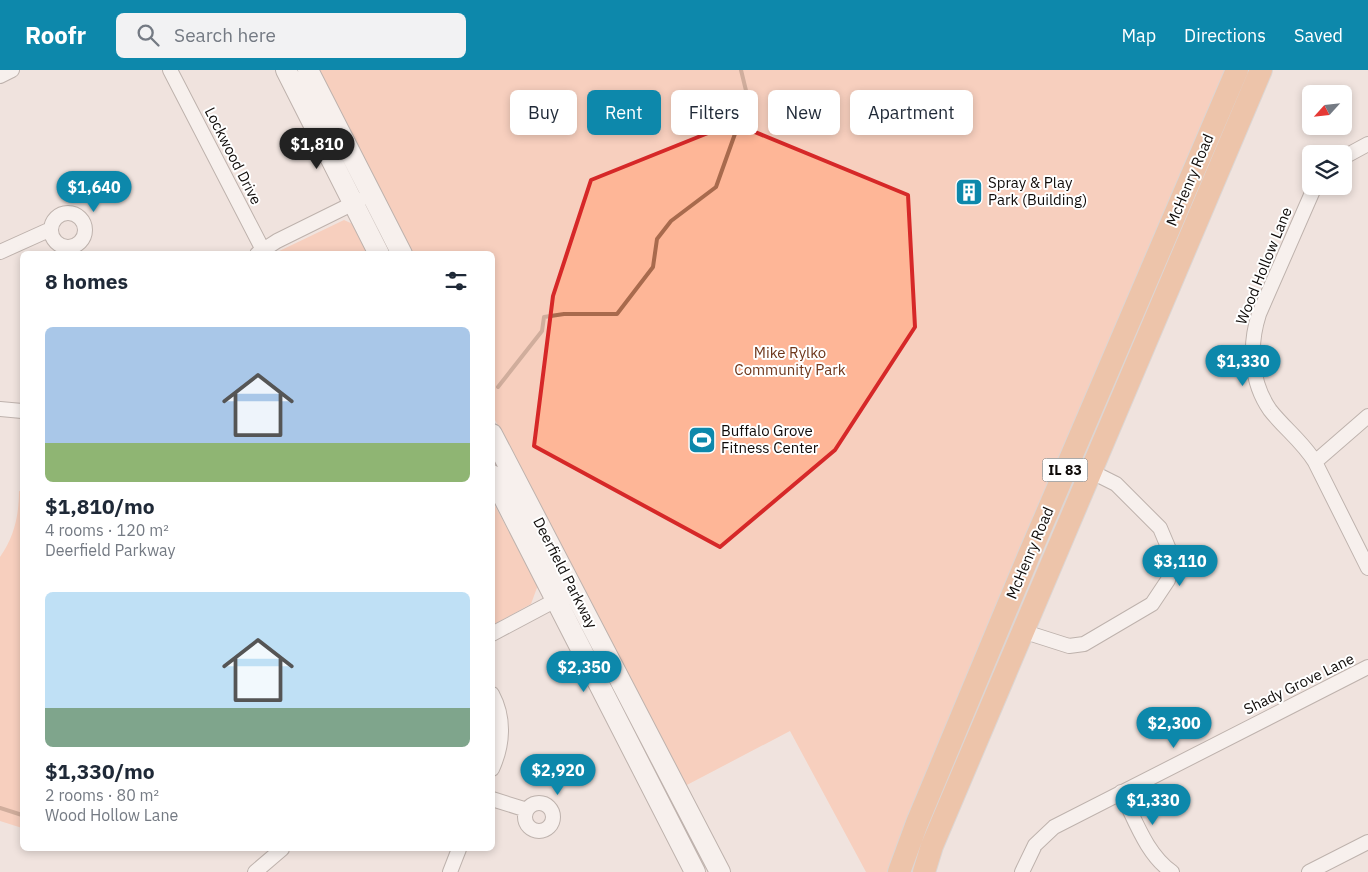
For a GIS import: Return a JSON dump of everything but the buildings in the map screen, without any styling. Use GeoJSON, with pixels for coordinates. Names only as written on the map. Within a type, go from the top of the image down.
{"type":"FeatureCollection","features":[{"type":"Feature","properties":{"kind":"main road"},"geometry":{"type":"LineString","coordinates":[[286,70],[378,251]]}},
{"type":"Feature","properties":{"kind":"main road"},"geometry":{"type":"LineString","coordinates":[[308,70],[400,251]]}},
{"type":"Feature","properties":{"kind":"main road","name":"McHenry Road"},"geometry":{"type":"LineString","coordinates":[[899,872],[917,824],[1069,461],[1237,70]]}},
{"type":"Feature","properties":{"kind":"main road","name":"McHenry Road"},"geometry":{"type":"LineString","coordinates":[[924,872],[932,846],[1022,631],[1262,70]]}},
{"type":"Feature","properties":{"kind":"main road","name":"Deerfield Parkway"},"geometry":{"type":"LineString","coordinates":[[495,440],[720,872]]}},
{"type":"Feature","properties":{"kind":"main road","name":"Deerfield Parkway"},"geometry":{"type":"LineString","coordinates":[[495,481],[695,872]]}},
{"type":"Feature","properties":{"kind":"street"},"geometry":{"type":"LineString","coordinates":[[0,76],[12,70]]}},
{"type":"Feature","properties":{"kind":"street","name":"Lockwood Drive"},"geometry":{"type":"LineString","coordinates":[[170,70],[260,251]]}},
{"type":"Feature","properties":{"kind":"street"},"geometry":{"type":"LineString","coordinates":[[1352,153],[1368,144]]}},
{"type":"Feature","properties":{"kind":"street"},"geometry":{"type":"LineString","coordinates":[[262,251],[371,194]]}},
{"type":"Feature","properties":{"kind":"street","name":"Wood Hollow Lane"},"geometry":{"type":"LineString","coordinates":[[1311,195],[1259,314],[1253,334],[1252,357],[1258,385],[1270,409],[1306,448],[1315,462],[1368,568]]}},
{"type":"Feature","properties":{"kind":"street"},"geometry":{"type":"LineString","coordinates":[[0,252],[51,229]]}},
{"type":"Feature","properties":{"kind":"street"},"geometry":{"type":"LineString","coordinates":[[0,409],[20,411]]}},
{"type":"Feature","properties":{"kind":"street"},"geometry":{"type":"LineString","coordinates":[[1315,462],[1368,416]]}},
{"type":"Feature","properties":{"kind":"street"},"geometry":{"type":"LineString","coordinates":[[1022,631],[1069,646],[1084,644],[1152,604],[1168,580],[1171,568],[1171,554],[1160,528],[1116,484],[1069,461]]}},
{"type":"Feature","properties":{"kind":"street"},"geometry":{"type":"LineString","coordinates":[[495,632],[556,600]]}},
{"type":"Feature","properties":{"kind":"street","name":"Shady Grove Lane"},"geometry":{"type":"LineString","coordinates":[[1022,872],[1035,845],[1054,827],[1368,667]]}},
{"type":"Feature","properties":{"kind":"street"},"geometry":{"type":"LineString","coordinates":[[495,703],[502,724],[500,742],[495,759]]}},
{"type":"Feature","properties":{"kind":"street"},"geometry":{"type":"LineString","coordinates":[[1121,792],[1146,844],[1165,867],[1172,872]]}},
{"type":"Feature","properties":{"kind":"street"},"geometry":{"type":"LineString","coordinates":[[495,800],[527,810]]}},
{"type":"Feature","properties":{"kind":"street"},"geometry":{"type":"LineString","coordinates":[[1310,872],[1368,842]]}},
{"type":"Feature","properties":{"kind":"street"},"geometry":{"type":"LineString","coordinates":[[255,872],[280,851]]}},
{"type":"Feature","properties":{"kind":"street"},"geometry":{"type":"LineString","coordinates":[[450,872],[458,851]]}},
{"type":"Feature","properties":{"kind":"highlighted area"},"geometry":{"type":"Polygon","coordinates":[[[733,123],[908,195],[915,327],[835,450],[720,547],[534,446],[553,296],[591,180],[733,123]]]}},
{"type":"Feature","properties":{"kind":"green space","name":"Mike Rylko Community Park"},"geometry":{"type":"Polygon","coordinates":[[[317,70],[1229,70],[891,872],[866,872],[790,731],[683,787],[495,420],[495,251],[408,251],[317,70]]]}},
{"type":"Feature","properties":{"kind":"green space"},"geometry":{"type":"Polygon","coordinates":[[[344,220],[355,225],[368,251],[279,251],[344,220]]]}},
{"type":"Feature","properties":{"kind":"green space"},"geometry":{"type":"Polygon","coordinates":[[[20,491],[20,827],[0,821],[0,557],[9,542],[15,526],[20,491]]]}},
{"type":"Feature","properties":{"kind":"green space"},"geometry":{"type":"Polygon","coordinates":[[[495,506],[538,585],[531,604],[495,624],[495,506]]]}},
{"type":"Feature","properties":{"kind":"waterway"},"geometry":{"type":"LineString","coordinates":[[498,387],[542,331],[544,317],[564,314],[617,314],[653,267],[657,239],[671,221],[716,187],[736,131],[750,107],[741,70]]}},
{"type":"Feature","properties":{"kind":"waterway"},"geometry":{"type":"LineString","coordinates":[[0,808],[20,814]]}},
{"type":"Feature","properties":{"kind":"place","name":"Spray & Play Park (Building)"},"geometry":{"type":"Point","coordinates":[969,192]}},
{"type":"Feature","properties":{"kind":"place","name":"Buffalo Grove Fitness Center"},"geometry":{"type":"Point","coordinates":[702,440]}}]}
